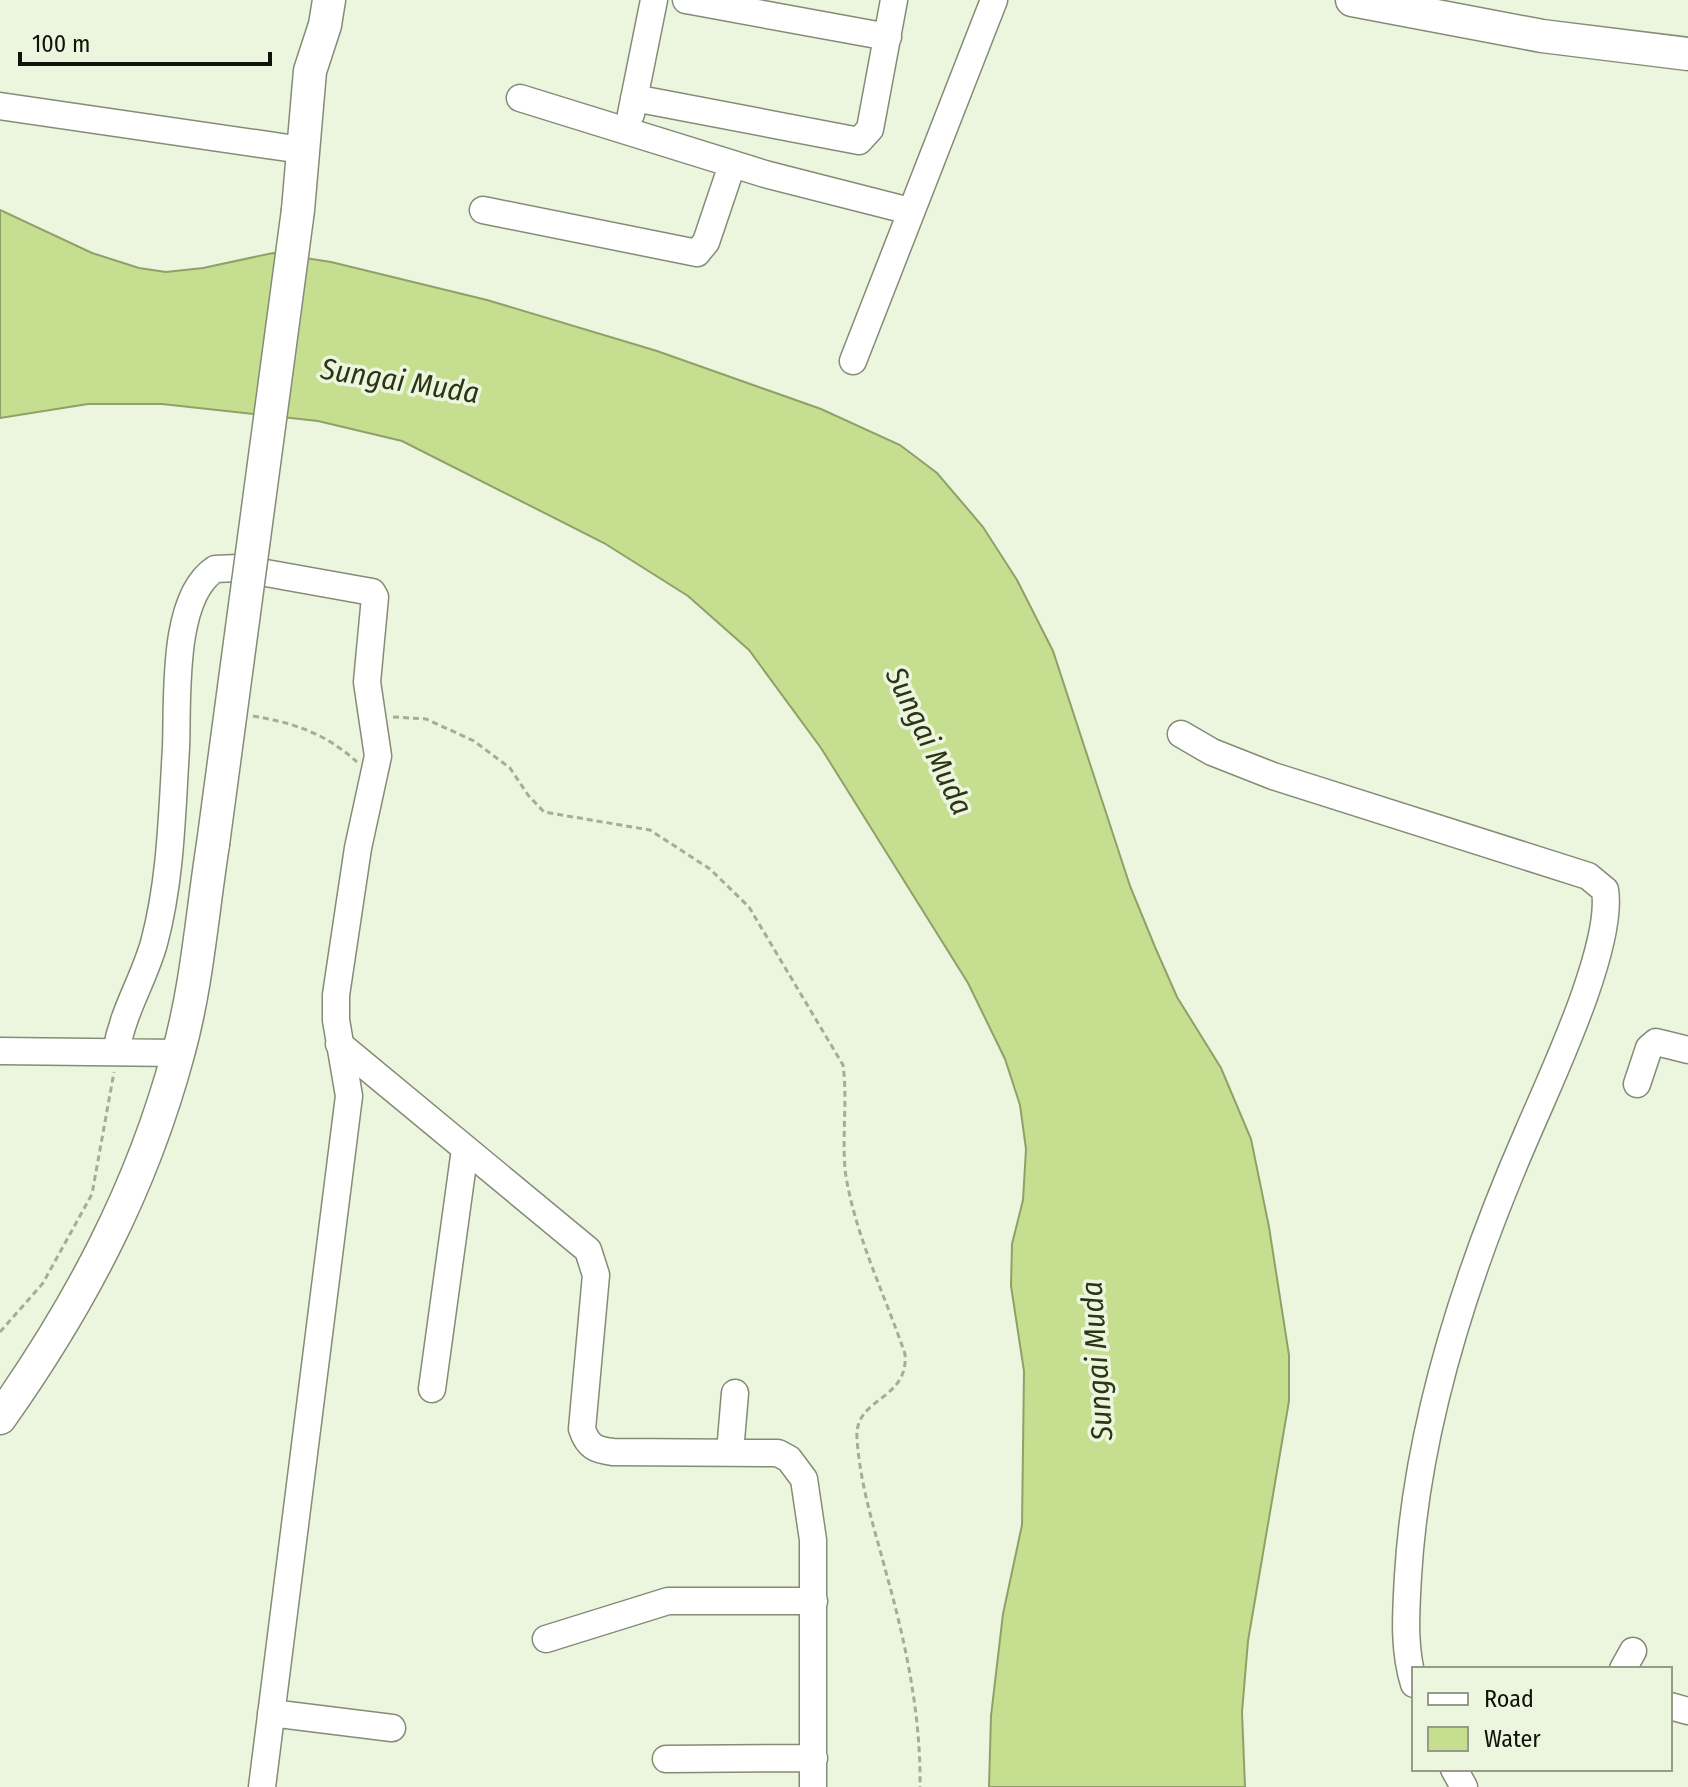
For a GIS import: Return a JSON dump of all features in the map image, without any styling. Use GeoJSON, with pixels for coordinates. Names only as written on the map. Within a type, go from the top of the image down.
{"type":"FeatureCollection","features":[{"type":"Feature","properties":{"kind":"main road"},"geometry":{"type":"LineString","coordinates":[[306,0],[305,44],[310,71]]}},
{"type":"Feature","properties":{"kind":"main road"},"geometry":{"type":"LineString","coordinates":[[0,1418],[62,1327],[100,1259],[134,1187],[178,1053],[194,976],[213,844],[298,210],[310,71],[325,25],[329,0]]}},
{"type":"Feature","properties":{"kind":"main road"},"geometry":{"type":"LineString","coordinates":[[1364,1],[1542,36],[1688,54]]}},
{"type":"Feature","properties":{"kind":"street"},"geometry":{"type":"LineString","coordinates":[[626,133],[654,0]]}},
{"type":"Feature","properties":{"kind":"street"},"geometry":{"type":"LineString","coordinates":[[686,0],[888,37]]}},
{"type":"Feature","properties":{"kind":"street"},"geometry":{"type":"LineString","coordinates":[[634,98],[859,141],[870,129],[894,0]]}},
{"type":"Feature","properties":{"kind":"street"},"geometry":{"type":"LineString","coordinates":[[853,361],[994,0]]}},
{"type":"Feature","properties":{"kind":"street"},"geometry":{"type":"LineString","coordinates":[[520,98],[732,165],[910,211]]}},
{"type":"Feature","properties":{"kind":"street"},"geometry":{"type":"LineString","coordinates":[[0,106],[302,150]]}},
{"type":"Feature","properties":{"kind":"street"},"geometry":{"type":"LineString","coordinates":[[483,210],[697,253],[706,242],[732,165]]}},
{"type":"Feature","properties":{"kind":"street"},"geometry":{"type":"LineString","coordinates":[[116,1052],[125,1011],[153,946],[162,904],[173,804],[180,658],[193,591],[215,569],[238,568],[372,592],[375,597],[367,682],[378,756],[358,848],[336,995],[339,1044],[349,1079],[349,1096],[262,1787]]}},
{"type":"Feature","properties":{"kind":"street"},"geometry":{"type":"LineString","coordinates":[[1181,734],[1212,752],[1273,776],[1588,876],[1605,890],[1604,919],[1596,957],[1564,1052],[1502,1189],[1465,1291],[1439,1390],[1417,1491],[1409,1550],[1405,1623],[1412,1670]]}},
{"type":"Feature","properties":{"kind":"street"},"geometry":{"type":"LineString","coordinates":[[1637,1084],[1649,1048],[1656,1042],[1688,1050]]}},
{"type":"Feature","properties":{"kind":"street"},"geometry":{"type":"LineString","coordinates":[[339,1044],[577,1237],[594,1262],[596,1275],[582,1429],[586,1441],[596,1450],[613,1452],[778,1453],[789,1459],[804,1479],[813,1540],[813,1787]]}},
{"type":"Feature","properties":{"kind":"street"},"geometry":{"type":"LineString","coordinates":[[0,1051],[178,1053]]}},
{"type":"Feature","properties":{"kind":"street"},"geometry":{"type":"LineString","coordinates":[[432,1389],[465,1149]]}},
{"type":"Feature","properties":{"kind":"street"},"geometry":{"type":"LineString","coordinates":[[730,1452],[735,1393]]}},
{"type":"Feature","properties":{"kind":"street"},"geometry":{"type":"LineString","coordinates":[[546,1639],[660,1602],[814,1601]]}},
{"type":"Feature","properties":{"kind":"street"},"geometry":{"type":"LineString","coordinates":[[271,1713],[392,1728]]}},
{"type":"Feature","properties":{"kind":"street"},"geometry":{"type":"LineString","coordinates":[[666,1759],[814,1758]]}},
{"type":"Feature","properties":{"kind":"path"},"geometry":{"type":"LineString","coordinates":[[244,714],[294,723],[314,731],[347,754],[374,782]]}},
{"type":"Feature","properties":{"kind":"path"},"geometry":{"type":"LineString","coordinates":[[373,723],[407,716],[449,729],[499,758],[544,812],[650,830],[710,869],[749,907],[843,1065],[848,1185],[866,1257],[906,1363],[906,1371],[894,1390],[870,1406],[859,1420],[856,1435],[867,1509],[907,1656],[916,1717],[920,1787]]}},
{"type":"Feature","properties":{"kind":"path"},"geometry":{"type":"LineString","coordinates":[[0,1332],[43,1283],[92,1194],[116,1052]]}},
{"type":"Feature","properties":{"kind":"water","name":"Sungai Muda"},"geometry":{"type":"Polygon","coordinates":[[[0,210],[92,253],[139,268],[166,272],[203,268],[273,253],[331,262],[487,300],[657,351],[821,409],[900,445],[937,473],[983,527],[1017,580],[1053,651],[1130,886],[1177,997],[1221,1068],[1251,1139],[1269,1227],[1289,1355],[1289,1401],[1248,1641],[1242,1712],[1245,1787],[989,1787],[991,1716],[1003,1614],[1022,1525],[1024,1371],[1011,1286],[1012,1244],[1023,1200],[1026,1149],[1020,1105],[1005,1059],[968,983],[821,748],[749,650],[688,596],[604,543],[402,441],[318,421],[162,404],[88,404],[0,418],[0,210]]]}}]}
